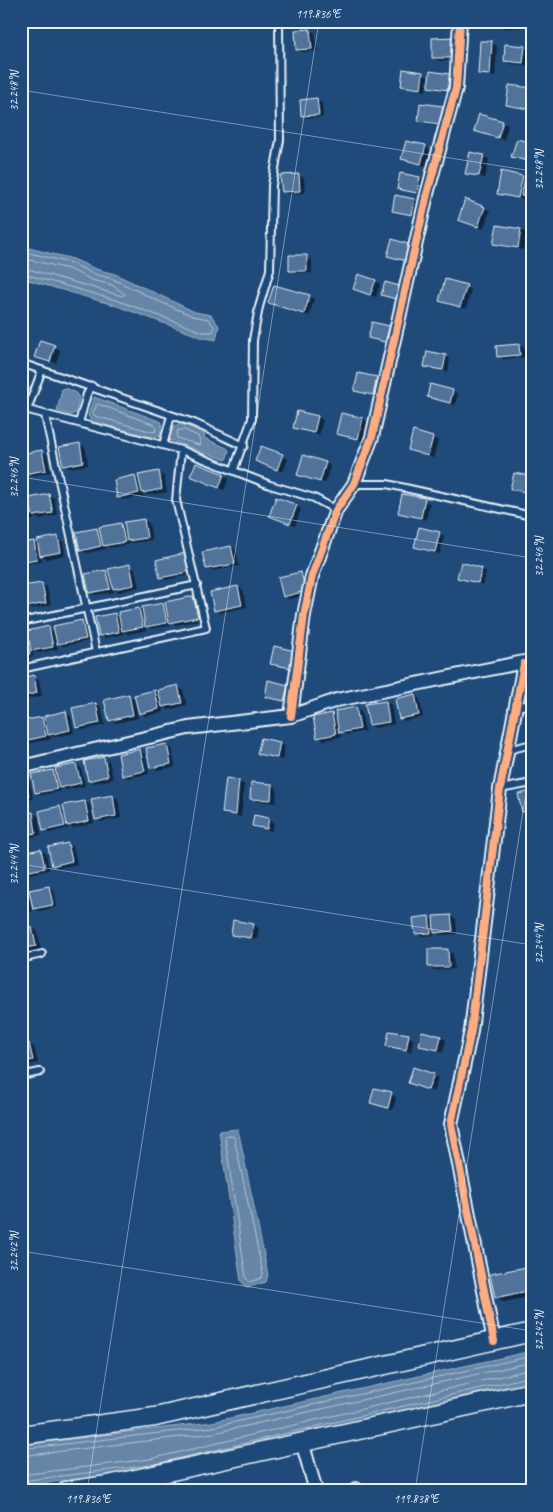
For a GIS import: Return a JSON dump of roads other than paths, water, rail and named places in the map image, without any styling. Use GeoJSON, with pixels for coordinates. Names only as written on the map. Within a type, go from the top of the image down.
{"type":"FeatureCollection","features":[{"type":"Feature","properties":{"kind":"street"},"geometry":{"type":"LineString","coordinates":[[291,716],[304,614],[312,576],[336,510],[354,484],[372,437],[427,194],[456,88],[460,21]]}},
{"type":"Feature","properties":{"kind":"street"},"geometry":{"type":"LineString","coordinates":[[21,767],[188,728],[291,716],[337,700],[528,662],[515,708],[500,789],[471,1031],[451,1124],[494,1341]]}},
{"type":"Feature","properties":{"kind":"street"},"geometry":{"type":"LineString","coordinates":[[21,1435],[155,1417],[532,1332]]}},
{"type":"Feature","properties":{"kind":"street"},"geometry":{"type":"LineString","coordinates":[[66,1491],[118,1483],[532,1392]]}},
{"type":"Feature","properties":{"kind":"street"},"geometry":{"type":"LineString","coordinates":[[299,1443],[303,1445],[316,1491]]}},
{"type":"Feature","properties":{"kind":"lane"},"geometry":{"type":"LineString","coordinates":[[234,469],[244,446],[252,419],[253,340],[258,307],[270,270],[272,185],[280,140],[279,21]]}},
{"type":"Feature","properties":{"kind":"lane"},"geometry":{"type":"LineString","coordinates":[[21,363],[92,386],[194,424],[244,446]]}},
{"type":"Feature","properties":{"kind":"lane"},"geometry":{"type":"LineString","coordinates":[[42,370],[24,409],[181,450],[234,469],[270,485],[314,498],[336,510]]}},
{"type":"Feature","properties":{"kind":"lane"},"geometry":{"type":"LineString","coordinates":[[79,424],[87,394],[92,386]]}},
{"type":"Feature","properties":{"kind":"lane"},"geometry":{"type":"LineString","coordinates":[[45,415],[96,652]]}},
{"type":"Feature","properties":{"kind":"lane"},"geometry":{"type":"LineString","coordinates":[[163,445],[171,416]]}},
{"type":"Feature","properties":{"kind":"lane"},"geometry":{"type":"LineString","coordinates":[[21,669],[206,628],[176,500],[181,450]]}},
{"type":"Feature","properties":{"kind":"lane"},"geometry":{"type":"LineString","coordinates":[[354,484],[388,484],[532,516]]}},
{"type":"Feature","properties":{"kind":"lane"},"geometry":{"type":"LineString","coordinates":[[21,622],[197,585]]}},
{"type":"Feature","properties":{"kind":"lane"},"geometry":{"type":"LineString","coordinates":[[515,708],[532,704]]}},
{"type":"Feature","properties":{"kind":"lane"},"geometry":{"type":"LineString","coordinates":[[508,750],[532,744]]}},
{"type":"Feature","properties":{"kind":"lane"},"geometry":{"type":"LineString","coordinates":[[500,789],[532,783]]}},
{"type":"Feature","properties":{"kind":"lane"},"geometry":{"type":"LineString","coordinates":[[21,959],[42,954]]}},
{"type":"Feature","properties":{"kind":"lane"},"geometry":{"type":"LineString","coordinates":[[21,1076],[40,1072]]}},
{"type":"Feature","properties":{"kind":"water"},"geometry":{"type":"Polygon","coordinates":[[[21,246],[73,259],[96,269],[115,274],[195,312],[211,315],[219,326],[216,340],[201,337],[117,306],[21,278],[21,246]]]}},
{"type":"Feature","properties":{"kind":"water"},"geometry":{"type":"Polygon","coordinates":[[[65,388],[75,392],[79,398],[76,413],[71,415],[57,411],[62,389],[65,388]]]}},
{"type":"Feature","properties":{"kind":"water"},"geometry":{"type":"Polygon","coordinates":[[[94,397],[162,422],[160,436],[155,438],[91,421],[88,415],[94,397]]]}},
{"type":"Feature","properties":{"kind":"water"},"geometry":{"type":"Polygon","coordinates":[[[178,424],[205,434],[204,438],[227,448],[229,451],[226,460],[169,440],[173,427],[178,424]]]}},
{"type":"Feature","properties":{"kind":"water"},"geometry":{"type":"Polygon","coordinates":[[[238,1129],[268,1275],[266,1282],[247,1288],[241,1281],[219,1131],[238,1129]]]}},
{"type":"Feature","properties":{"kind":"water"},"geometry":{"type":"Polygon","coordinates":[[[532,1351],[532,1380],[151,1470],[21,1486],[21,1445],[212,1422],[532,1351]]]}}]}
